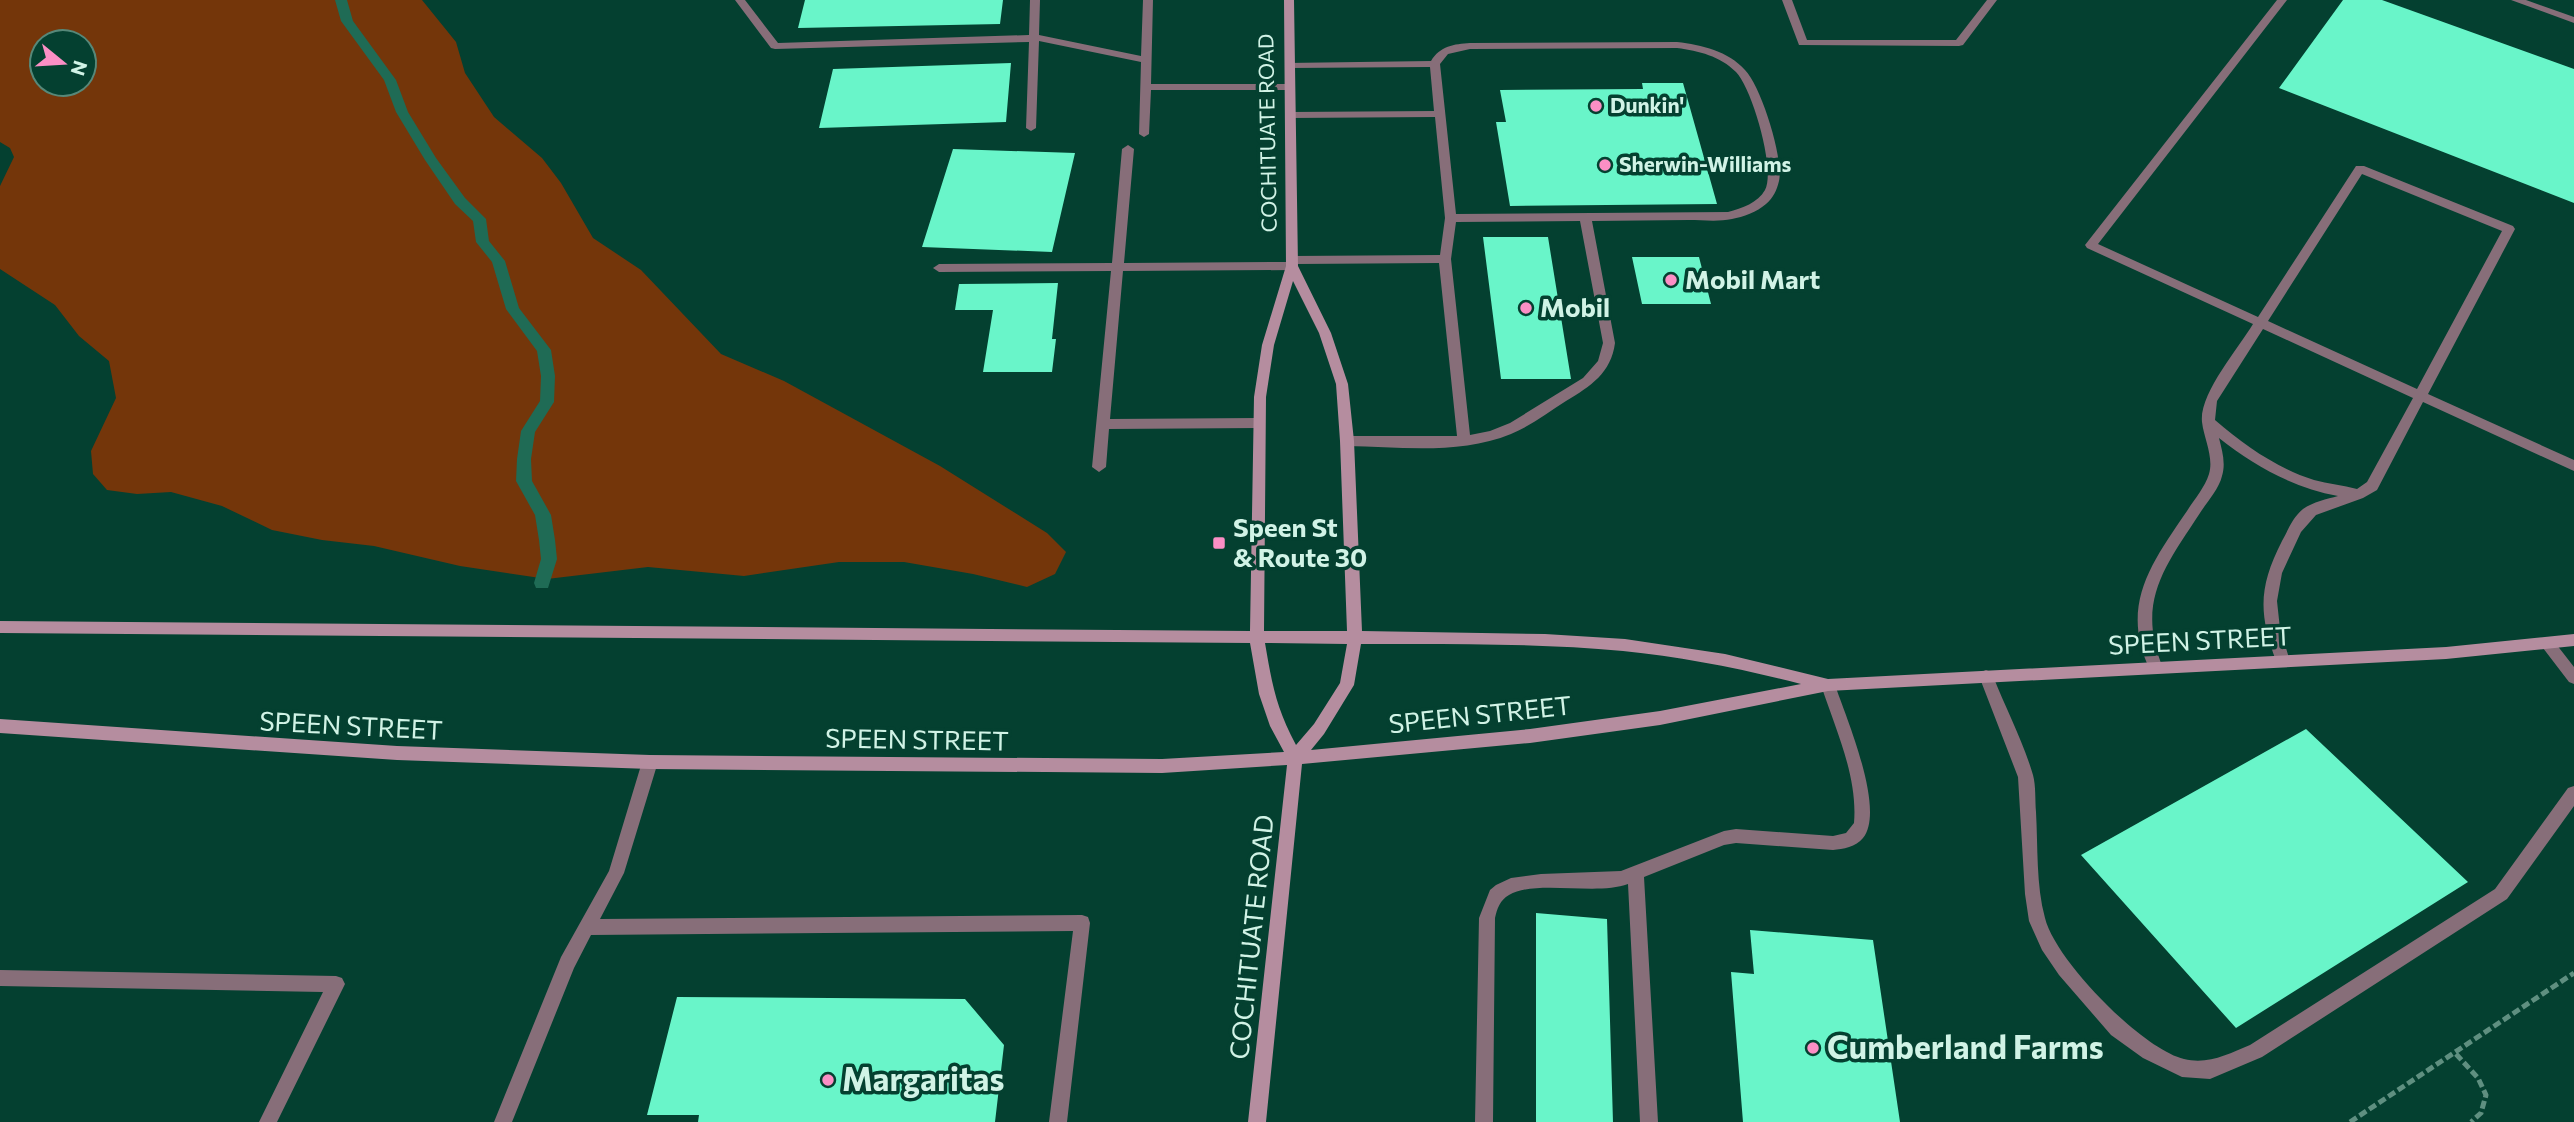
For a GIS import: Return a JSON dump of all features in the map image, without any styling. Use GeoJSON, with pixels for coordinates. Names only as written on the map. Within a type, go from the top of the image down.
{"type":"FeatureCollection","features":[{"type":"Feature","properties":{"kind":"main road","name":"COCHITUATE ROAD"},"geometry":{"type":"LineString","coordinates":[[1257,1122],[1294,758],[1266,694],[1257,638],[1258,423],[1268,345],[1292,263],[1289,0]]}},
{"type":"Feature","properties":{"kind":"main road","name":"COCHITUATE ROAD"},"geometry":{"type":"LineString","coordinates":[[1292,263],[1334,357],[1342,384],[1355,638],[1347,685],[1319,729],[1294,758]]}},
{"type":"Feature","properties":{"kind":"main road","name":"SPEEN STREET"},"geometry":{"type":"LineString","coordinates":[[0,627],[1355,638],[1623,645],[1722,659],[1828,685]]}},
{"type":"Feature","properties":{"kind":"main road","name":"SPEEN STREET"},"geometry":{"type":"LineString","coordinates":[[0,726],[318,750],[650,762],[1176,765],[1294,758],[1596,727],[1729,706],[1828,685],[2446,653],[2574,640]]}},
{"type":"Feature","properties":{"kind":"lane"},"geometry":{"type":"LineString","coordinates":[[740,0],[775,46],[1032,38],[1057,39],[1145,60]]}},
{"type":"Feature","properties":{"kind":"lane"},"geometry":{"type":"LineString","coordinates":[[1031,128],[1035,0]]}},
{"type":"Feature","properties":{"kind":"lane"},"geometry":{"type":"LineString","coordinates":[[1144,134],[1148,0]]}},
{"type":"Feature","properties":{"kind":"lane"},"geometry":{"type":"LineString","coordinates":[[1787,0],[1803,43],[1959,43],[1992,0]]}},
{"type":"Feature","properties":{"kind":"lane"},"geometry":{"type":"LineString","coordinates":[[2282,0],[2091,245],[2574,466]]}},
{"type":"Feature","properties":{"kind":"lane"},"geometry":{"type":"LineString","coordinates":[[2516,0],[2574,20]]}},
{"type":"Feature","properties":{"kind":"lane"},"geometry":{"type":"LineString","coordinates":[[1451,218],[1729,216],[1743,213],[1762,201],[1774,183],[1776,164],[1751,84],[1733,64],[1712,52],[1677,45],[1462,47],[1446,51],[1435,64],[1451,218],[1445,259],[1464,440]]}},
{"type":"Feature","properties":{"kind":"lane"},"geometry":{"type":"LineString","coordinates":[[1290,65],[1435,64]]}},
{"type":"Feature","properties":{"kind":"lane"},"geometry":{"type":"LineString","coordinates":[[1146,87],[1290,87]]}},
{"type":"Feature","properties":{"kind":"lane"},"geometry":{"type":"LineString","coordinates":[[1290,115],[1440,114]]}},
{"type":"Feature","properties":{"kind":"lane"},"geometry":{"type":"LineString","coordinates":[[1099,467],[1128,149]]}},
{"type":"Feature","properties":{"kind":"lane"},"geometry":{"type":"LineString","coordinates":[[2156,668],[2145,637],[2144,609],[2152,580],[2215,478],[2217,462],[2208,421],[2211,400],[2360,169],[2509,229],[2372,486],[2360,494],[2307,513],[2281,557],[2270,583],[2268,617],[2283,661]]}},
{"type":"Feature","properties":{"kind":"lane"},"geometry":{"type":"LineString","coordinates":[[1347,441],[1464,440],[1507,430],[1589,381],[1603,368],[1609,343],[1585,217]]}},
{"type":"Feature","properties":{"kind":"lane"},"geometry":{"type":"LineString","coordinates":[[939,268],[1117,267],[1445,259]]}},
{"type":"Feature","properties":{"kind":"lane"},"geometry":{"type":"LineString","coordinates":[[2208,421],[2243,451],[2283,475],[2332,490],[2360,494]]}},
{"type":"Feature","properties":{"kind":"lane"},"geometry":{"type":"LineString","coordinates":[[1103,424],[1258,423]]}},
{"type":"Feature","properties":{"kind":"lane"},"geometry":{"type":"LineString","coordinates":[[2548,644],[2574,678]]}},
{"type":"Feature","properties":{"kind":"lane"},"geometry":{"type":"LineString","coordinates":[[1986,676],[2026,777],[2032,894],[2038,921],[2048,944],[2065,969],[2106,1017],[2149,1052],[2182,1068],[2210,1070],[2239,1060],[2501,894],[2574,793]]}},
{"type":"Feature","properties":{"kind":"lane"},"geometry":{"type":"LineString","coordinates":[[1484,1122],[1487,918],[1489,906],[1495,896],[1503,888],[1519,883],[1604,882],[1636,874],[1724,838],[1736,836],[1833,843],[1844,842],[1856,835],[1862,825],[1863,794],[1828,685]]}},
{"type":"Feature","properties":{"kind":"lane"},"geometry":{"type":"LineString","coordinates":[[503,1122],[559,981],[623,856],[650,762]]}},
{"type":"Feature","properties":{"kind":"lane"},"geometry":{"type":"LineString","coordinates":[[1636,874],[1648,1122]]}},
{"type":"Feature","properties":{"kind":"lane"},"geometry":{"type":"LineString","coordinates":[[589,927],[1082,922],[1058,1122]]}},
{"type":"Feature","properties":{"kind":"lane"},"geometry":{"type":"LineString","coordinates":[[0,978],[336,984],[268,1122]]}},
{"type":"Feature","properties":{"kind":"path"},"geometry":{"type":"LineString","coordinates":[[2350,1122],[2574,973]]}},
{"type":"Feature","properties":{"kind":"path"},"geometry":{"type":"LineString","coordinates":[[2456,1054],[2483,1083],[2487,1096],[2486,1107],[2470,1122]]}},
{"type":"Feature","properties":{"kind":"shaded area"},"geometry":{"type":"Polygon","coordinates":[[[0,0],[422,0],[456,42],[465,73],[494,117],[542,158],[561,183],[593,238],[641,270],[721,354],[784,381],[940,466],[1047,533],[1066,552],[1055,574],[1027,587],[904,562],[839,562],[744,576],[648,567],[547,579],[460,566],[374,546],[322,540],[272,530],[222,506],[171,492],[137,494],[107,490],[93,474],[91,451],[116,398],[109,361],[79,336],[55,305],[0,269],[0,186],[14,157],[10,148],[0,142],[0,0]]]}},
{"type":"Feature","properties":{"kind":"building"},"geometry":{"type":"Polygon","coordinates":[[[805,0],[1003,0],[1000,24],[798,28],[805,0]]]}},
{"type":"Feature","properties":{"kind":"building"},"geometry":{"type":"Polygon","coordinates":[[[2343,0],[2382,0],[2574,69],[2574,203],[2279,88],[2343,0]]]}},
{"type":"Feature","properties":{"kind":"building"},"geometry":{"type":"Polygon","coordinates":[[[1011,63],[1006,122],[819,128],[833,69],[1011,63]]]}},
{"type":"Feature","properties":{"kind":"building","name":"Sherwin-Williams"},"geometry":{"type":"Polygon","coordinates":[[[1642,83],[1683,83],[1717,204],[1510,206],[1496,122],[1506,122],[1500,90],[1643,89],[1642,83]]]}},
{"type":"Feature","properties":{"kind":"building"},"geometry":{"type":"Polygon","coordinates":[[[953,149],[1075,153],[1052,252],[922,247],[953,149]]]}},
{"type":"Feature","properties":{"kind":"building","name":"Mobil"},"geometry":{"type":"Polygon","coordinates":[[[1483,237],[1548,237],[1571,379],[1501,379],[1483,237]]]}},
{"type":"Feature","properties":{"kind":"building","name":"Mobil Mart"},"geometry":{"type":"Polygon","coordinates":[[[1632,257],[1699,257],[1711,304],[1642,304],[1632,257]]]}},
{"type":"Feature","properties":{"kind":"building"},"geometry":{"type":"Polygon","coordinates":[[[1058,283],[1052,339],[1056,339],[1052,372],[983,372],[993,310],[955,310],[959,284],[1058,283]]]}},
{"type":"Feature","properties":{"kind":"building"},"geometry":{"type":"Polygon","coordinates":[[[2306,729],[2468,882],[2236,1028],[2081,855],[2306,729]]]}},
{"type":"Feature","properties":{"kind":"building"},"geometry":{"type":"Polygon","coordinates":[[[1536,913],[1607,919],[1613,1122],[1536,1122],[1536,913]]]}},
{"type":"Feature","properties":{"kind":"building","name":"Cumberland Farms"},"geometry":{"type":"Polygon","coordinates":[[[1750,930],[1873,940],[1900,1122],[1743,1122],[1731,972],[1754,974],[1750,930]]]}},
{"type":"Feature","properties":{"kind":"building","name":"Margaritas"},"geometry":{"type":"Polygon","coordinates":[[[677,997],[965,999],[1004,1045],[995,1122],[698,1122],[699,1115],[647,1115],[677,997]]]}},
{"type":"Feature","properties":{"kind":"waterway"},"geometry":{"type":"LineString","coordinates":[[341,0],[347,21],[390,80],[402,112],[431,160],[460,201],[479,219],[483,242],[498,261],[513,309],[544,350],[548,376],[547,402],[528,431],[524,459],[524,481],[543,515],[547,540],[549,559],[542,583]]}},
{"type":"Feature","properties":{"kind":"place","name":"Dunkin'"},"geometry":{"type":"Point","coordinates":[1596,106]}},
{"type":"Feature","properties":{"kind":"place","name":"Sherwin-Williams"},"geometry":{"type":"Point","coordinates":[1605,165]}},
{"type":"Feature","properties":{"kind":"place","name":"Mobil Mart"},"geometry":{"type":"Point","coordinates":[1671,280]}},
{"type":"Feature","properties":{"kind":"place","name":"Mobil"},"geometry":{"type":"Point","coordinates":[1526,308]}},
{"type":"Feature","properties":{"kind":"place","name":"Speen St & Route 30"},"geometry":{"type":"Point","coordinates":[1219,543]}},
{"type":"Feature","properties":{"kind":"place","name":"Cumberland Farms"},"geometry":{"type":"Point","coordinates":[1813,1048]}},
{"type":"Feature","properties":{"kind":"place","name":"Margaritas"},"geometry":{"type":"Point","coordinates":[828,1080]}}]}
